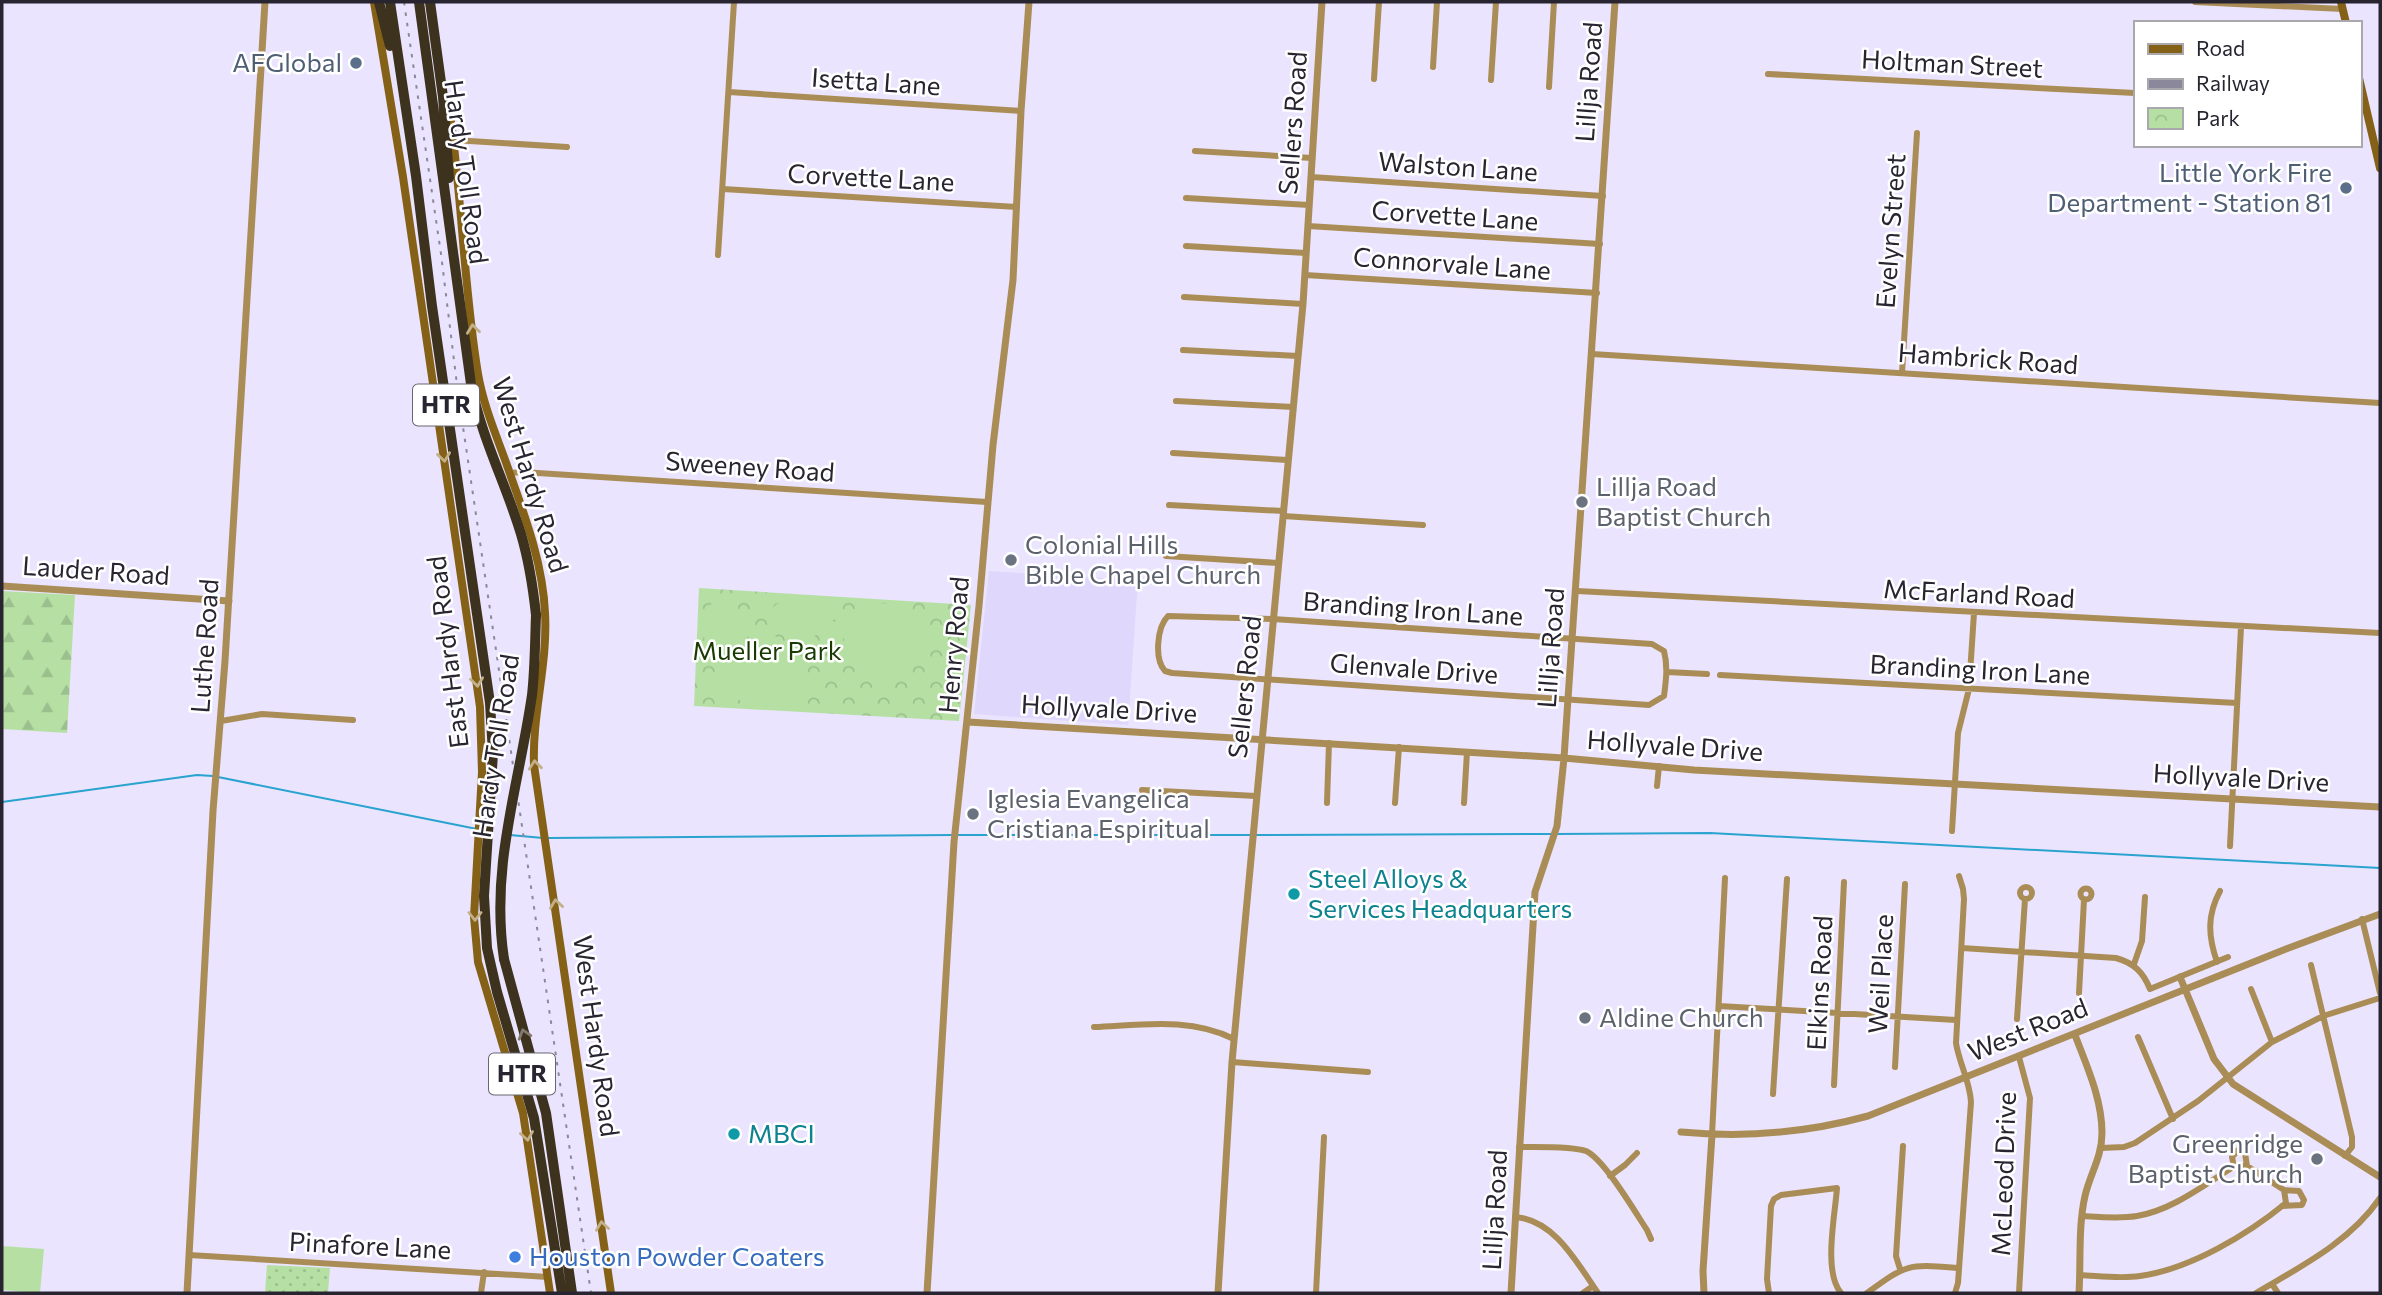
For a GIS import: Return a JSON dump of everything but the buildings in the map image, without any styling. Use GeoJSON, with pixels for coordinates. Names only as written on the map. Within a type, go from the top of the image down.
{"type":"FeatureCollection","features":[{"type":"Feature","properties":{"kind":"highway"},"geometry":{"type":"LineString","coordinates":[[377,2],[393,60],[413,200],[432,306]]}},
{"type":"Feature","properties":{"kind":"highway","name":"Hardy Toll Road"},"geometry":{"type":"LineString","coordinates":[[390,2],[490,703],[493,753],[484,912],[487,948],[499,1000],[534,1118],[562,1293]]}},
{"type":"Feature","properties":{"kind":"highway","name":"Hardy Toll Road"},"geometry":{"type":"LineString","coordinates":[[419,2],[475,406],[520,532],[531,576],[536,615],[532,693],[499,880],[501,932],[504,959],[546,1113],[572,1293]]}},
{"type":"Feature","properties":{"kind":"highway"},"geometry":{"type":"LineString","coordinates":[[431,2],[450,167],[448,209]]}},
{"type":"Feature","properties":{"kind":"main road","name":"East Hardy Road"},"geometry":{"type":"LineString","coordinates":[[377,2],[475,670],[483,743],[474,917],[478,962],[523,1113],[551,1293]]}},
{"type":"Feature","properties":{"kind":"main road","name":"West Hardy Road"},"geometry":{"type":"LineString","coordinates":[[431,2],[453,140],[478,374],[494,434],[510,473],[540,570],[545,613],[542,687],[533,745],[534,765],[611,1293]]}},
{"type":"Feature","properties":{"kind":"main road"},"geometry":{"type":"LineString","coordinates":[[2362,104],[2376,130],[2380,168]]}},
{"type":"Feature","properties":{"kind":"street","name":"Luthe Road"},"geometry":{"type":"LineString","coordinates":[[187,1293],[215,786],[229,601],[265,2]]}},
{"type":"Feature","properties":{"kind":"street"},"geometry":{"type":"LineString","coordinates":[[718,255],[734,2]]}},
{"type":"Feature","properties":{"kind":"street","name":"Henry Road"},"geometry":{"type":"LineString","coordinates":[[927,1293],[954,842],[968,722],[987,502],[1013,281],[1029,2]]}},
{"type":"Feature","properties":{"kind":"street","name":"Sellers Road"},"geometry":{"type":"LineString","coordinates":[[1218,1293],[1232,1062],[1303,304],[1322,2]]}},
{"type":"Feature","properties":{"kind":"street"},"geometry":{"type":"LineString","coordinates":[[1374,79],[1379,2]]}},
{"type":"Feature","properties":{"kind":"street"},"geometry":{"type":"LineString","coordinates":[[1433,67],[1437,2]]}},
{"type":"Feature","properties":{"kind":"street"},"geometry":{"type":"LineString","coordinates":[[1491,80],[1496,2]]}},
{"type":"Feature","properties":{"kind":"street"},"geometry":{"type":"LineString","coordinates":[[1549,87],[1554,2]]}},
{"type":"Feature","properties":{"kind":"street","name":"Lillja Road"},"geometry":{"type":"LineString","coordinates":[[1511,1293],[1535,892],[1556,829],[1569,698],[1615,2]]}},
{"type":"Feature","properties":{"kind":"street"},"geometry":{"type":"LineString","coordinates":[[2194,2],[2342,5]]}},
{"type":"Feature","properties":{"kind":"street","name":"Holtman Street"},"geometry":{"type":"LineString","coordinates":[[1768,74],[2134,93]]}},
{"type":"Feature","properties":{"kind":"street","name":"Isetta Lane"},"geometry":{"type":"LineString","coordinates":[[729,92],[1021,111]]}},
{"type":"Feature","properties":{"kind":"street","name":"Evelyn Street"},"geometry":{"type":"LineString","coordinates":[[1902,373],[1917,133]]}},
{"type":"Feature","properties":{"kind":"street"},"geometry":{"type":"LineString","coordinates":[[453,140],[567,147]]}},
{"type":"Feature","properties":{"kind":"street"},"geometry":{"type":"LineString","coordinates":[[1195,151],[1312,158]]}},
{"type":"Feature","properties":{"kind":"street","name":"Walston Lane"},"geometry":{"type":"LineString","coordinates":[[1311,177],[1603,196]]}},
{"type":"Feature","properties":{"kind":"street","name":"Corvette Lane"},"geometry":{"type":"LineString","coordinates":[[723,188],[1017,207]]}},
{"type":"Feature","properties":{"kind":"street"},"geometry":{"type":"LineString","coordinates":[[1186,198],[1309,205]]}},
{"type":"Feature","properties":{"kind":"street","name":"Corvette Lane"},"geometry":{"type":"LineString","coordinates":[[1308,226],[1600,244]]}},
{"type":"Feature","properties":{"kind":"street"},"geometry":{"type":"LineString","coordinates":[[1186,246],[1306,253]]}},
{"type":"Feature","properties":{"kind":"street","name":"Connorvale Lane"},"geometry":{"type":"LineString","coordinates":[[1305,275],[1597,293]]}},
{"type":"Feature","properties":{"kind":"street"},"geometry":{"type":"LineString","coordinates":[[1184,297],[1303,304]]}},
{"type":"Feature","properties":{"kind":"street"},"geometry":{"type":"LineString","coordinates":[[1183,350],[1298,356]]}},
{"type":"Feature","properties":{"kind":"street","name":"Hambrick Road"},"geometry":{"type":"LineString","coordinates":[[1592,354],[2380,403]]}},
{"type":"Feature","properties":{"kind":"street"},"geometry":{"type":"LineString","coordinates":[[1176,401],[1293,407]]}},
{"type":"Feature","properties":{"kind":"street"},"geometry":{"type":"LineString","coordinates":[[1173,453],[1289,460]]}},
{"type":"Feature","properties":{"kind":"street","name":"Sweeney Road"},"geometry":{"type":"LineString","coordinates":[[510,473],[987,502]]}},
{"type":"Feature","properties":{"kind":"street"},"geometry":{"type":"LineString","coordinates":[[1169,505],[1423,526]]}},
{"type":"Feature","properties":{"kind":"street"},"geometry":{"type":"LineString","coordinates":[[1166,556],[1278,563]]}},
{"type":"Feature","properties":{"kind":"street","name":"Lauder Road"},"geometry":{"type":"LineString","coordinates":[[2,586],[229,601]]}},
{"type":"Feature","properties":{"kind":"street","name":"McFarland Road"},"geometry":{"type":"LineString","coordinates":[[1577,591],[2380,633]]}},
{"type":"Feature","properties":{"kind":"street"},"geometry":{"type":"LineString","coordinates":[[1952,831],[1958,733],[1969,689],[1974,613]]}},
{"type":"Feature","properties":{"kind":"street","name":"Branding Iron Lane"},"geometry":{"type":"LineString","coordinates":[[1160,643],[1162,624],[1168,616],[1273,619],[1657,646],[1664,651],[1667,672]]}},
{"type":"Feature","properties":{"kind":"street"},"geometry":{"type":"LineString","coordinates":[[2231,845],[2241,627]]}},
{"type":"Feature","properties":{"kind":"street","name":"Glenvale Drive"},"geometry":{"type":"LineString","coordinates":[[1160,643],[1158,661],[1165,671],[1649,705],[1664,696],[1667,672]]}},
{"type":"Feature","properties":{"kind":"street"},"geometry":{"type":"LineString","coordinates":[[1667,672],[1707,674]]}},
{"type":"Feature","properties":{"kind":"street","name":"Branding Iron Lane"},"geometry":{"type":"LineString","coordinates":[[1720,675],[2237,703]]}},
{"type":"Feature","properties":{"kind":"street"},"geometry":{"type":"LineString","coordinates":[[221,721],[262,714],[353,720]]}},
{"type":"Feature","properties":{"kind":"street","name":"Hollyvale Drive"},"geometry":{"type":"LineString","coordinates":[[968,722],[1399,747],[1694,770],[2380,807]]}},
{"type":"Feature","properties":{"kind":"street"},"geometry":{"type":"LineString","coordinates":[[1327,803],[1329,743]]}},
{"type":"Feature","properties":{"kind":"street"},"geometry":{"type":"LineString","coordinates":[[1395,803],[1399,747]]}},
{"type":"Feature","properties":{"kind":"street"},"geometry":{"type":"LineString","coordinates":[[1464,803],[1467,752]]}},
{"type":"Feature","properties":{"kind":"street"},"geometry":{"type":"LineString","coordinates":[[1657,786],[1659,766]]}},
{"type":"Feature","properties":{"kind":"street"},"geometry":{"type":"LineString","coordinates":[[1142,790],[1256,796]]}},
{"type":"Feature","properties":{"kind":"street"},"geometry":{"type":"LineString","coordinates":[[1955,1293],[1971,1102],[1966,1078],[1958,1059],[1956,1020],[1964,889],[1959,876]]}},
{"type":"Feature","properties":{"kind":"street"},"geometry":{"type":"LineString","coordinates":[[1704,1293],[1703,1271],[1725,878]]}},
{"type":"Feature","properties":{"kind":"street"},"geometry":{"type":"LineString","coordinates":[[1773,1094],[1787,878]]}},
{"type":"Feature","properties":{"kind":"street","name":"Elkins Road"},"geometry":{"type":"LineString","coordinates":[[1834,1085],[1844,882]]}},
{"type":"Feature","properties":{"kind":"street","name":"Weil Place"},"geometry":{"type":"LineString","coordinates":[[1895,1067],[1905,884]]}},
{"type":"Feature","properties":{"kind":"street"},"geometry":{"type":"LineString","coordinates":[[2217,962],[2211,945],[2209,924],[2214,901],[2220,891]]}},
{"type":"Feature","properties":{"kind":"street"},"geometry":{"type":"LineString","coordinates":[[2134,964],[2142,941],[2145,897]]}},
{"type":"Feature","properties":{"kind":"street"},"geometry":{"type":"LineString","coordinates":[[2017,1019],[2025,899]]}},
{"type":"Feature","properties":{"kind":"street"},"geometry":{"type":"LineString","coordinates":[[2079,993],[2084,900]]}},
{"type":"Feature","properties":{"kind":"street","name":"West Road"},"geometry":{"type":"LineString","coordinates":[[1681,1132],[1712,1135],[1780,1133],[1819,1128],[1879,1112],[2380,914]]}},
{"type":"Feature","properties":{"kind":"street"},"geometry":{"type":"LineString","coordinates":[[2362,919],[2380,993]]}},
{"type":"Feature","properties":{"kind":"street"},"geometry":{"type":"LineString","coordinates":[[1962,948],[2116,958],[2134,964],[2150,989],[2228,957]]}},
{"type":"Feature","properties":{"kind":"street"},"geometry":{"type":"LineString","coordinates":[[2311,965],[2352,1137],[2352,1147],[2345,1156]]}},
{"type":"Feature","properties":{"kind":"street"},"geometry":{"type":"LineString","coordinates":[[2180,977],[2210,1052],[2227,1078],[2380,1177]]}},
{"type":"Feature","properties":{"kind":"street"},"geometry":{"type":"LineString","coordinates":[[2251,989],[2272,1042]]}},
{"type":"Feature","properties":{"kind":"street"},"geometry":{"type":"LineString","coordinates":[[2101,1148],[2124,1147],[2135,1143],[2173,1119],[2272,1042],[2323,1016],[2380,998]]}},
{"type":"Feature","properties":{"kind":"street"},"geometry":{"type":"LineString","coordinates":[[1718,1006],[1956,1020]]}},
{"type":"Feature","properties":{"kind":"street"},"geometry":{"type":"LineString","coordinates":[[1094,1027],[1159,1023],[1191,1025],[1220,1031],[1234,1039]]}},
{"type":"Feature","properties":{"kind":"street"},"geometry":{"type":"LineString","coordinates":[[2075,1035],[2099,1104],[2101,1148],[2082,1216],[2079,1293]]}},
{"type":"Feature","properties":{"kind":"street"},"geometry":{"type":"LineString","coordinates":[[2138,1037],[2173,1119]]}},
{"type":"Feature","properties":{"kind":"street","name":"McLeod Drive"},"geometry":{"type":"LineString","coordinates":[[2019,1057],[2030,1098],[2019,1293]]}},
{"type":"Feature","properties":{"kind":"street"},"geometry":{"type":"LineString","coordinates":[[1232,1062],[1368,1072]]}},
{"type":"Feature","properties":{"kind":"street"},"geometry":{"type":"LineString","coordinates":[[1316,1293],[1324,1137]]}},
{"type":"Feature","properties":{"kind":"street"},"geometry":{"type":"LineString","coordinates":[[1900,1269],[1896,1256],[1903,1146]]}},
{"type":"Feature","properties":{"kind":"street"},"geometry":{"type":"LineString","coordinates":[[1519,1147],[1586,1152],[1596,1159],[1610,1176],[1651,1239]]}},
{"type":"Feature","properties":{"kind":"street"},"geometry":{"type":"LineString","coordinates":[[2234,1167],[2232,1157],[2238,1150],[2245,1153],[2247,1166]]}},
{"type":"Feature","properties":{"kind":"street"},"geometry":{"type":"LineString","coordinates":[[1610,1176],[1626,1166],[1637,1153]]}},
{"type":"Feature","properties":{"kind":"street"},"geometry":{"type":"LineString","coordinates":[[2082,1216],[2121,1218],[2154,1212],[2234,1167],[2247,1166],[2284,1189],[2299,1191],[2304,1200],[2302,1205],[2282,1206]]}},
{"type":"Feature","properties":{"kind":"street"},"geometry":{"type":"LineString","coordinates":[[1769,1293],[1767,1279],[1771,1206],[1774,1199],[1781,1195],[1837,1188],[1831,1271],[1835,1287],[1841,1293]]}},
{"type":"Feature","properties":{"kind":"street"},"geometry":{"type":"LineString","coordinates":[[2080,1275],[2137,1276],[2176,1268],[2229,1241],[2274,1213],[2286,1203],[2284,1189]]}},
{"type":"Feature","properties":{"kind":"street"},"geometry":{"type":"LineString","coordinates":[[2256,1293],[2342,1239],[2380,1198]]}},
{"type":"Feature","properties":{"kind":"street"},"geometry":{"type":"LineString","coordinates":[[1516,1217],[1530,1219],[1548,1229],[1598,1293]]}},
{"type":"Feature","properties":{"kind":"street","name":"Pinafore Lane"},"geometry":{"type":"LineString","coordinates":[[189,1255],[548,1277]]}},
{"type":"Feature","properties":{"kind":"street"},"geometry":{"type":"LineString","coordinates":[[1867,1293],[1900,1269],[1920,1265],[1959,1268]]}},
{"type":"Feature","properties":{"kind":"street"},"geometry":{"type":"LineString","coordinates":[[481,1293],[484,1272]]}},
{"type":"Feature","properties":{"kind":"street"},"geometry":{"type":"LineString","coordinates":[[2272,1284],[2277,1293]]}},
{"type":"Feature","properties":{"kind":"street"},"geometry":{"type":"LineString","coordinates":[[1583,1293],[1593,1286]]}},
{"type":"Feature","properties":{"kind":"shaded area"},"geometry":{"type":"Polygon","coordinates":[[[989,571],[1138,580],[1128,725],[974,714],[989,571]]]}},
{"type":"Feature","properties":{"kind":"green space","name":"Mueller Park"},"geometry":{"type":"Polygon","coordinates":[[[699,588],[971,605],[959,721],[694,706],[699,588]]]}},
{"type":"Feature","properties":{"kind":"green space"},"geometry":{"type":"Polygon","coordinates":[[[2,591],[75,595],[67,733],[2,729],[2,591]]]}},
{"type":"Feature","properties":{"kind":"green space"},"geometry":{"type":"Polygon","coordinates":[[[724,592],[753,626],[753,632],[719,663],[707,646],[704,627],[709,608],[724,592]]]}},
{"type":"Feature","properties":{"kind":"green space"},"geometry":{"type":"Polygon","coordinates":[[[800,596],[817,599],[838,616],[803,646],[796,646],[765,613],[784,599],[800,596]]]}},
{"type":"Feature","properties":{"kind":"green space"},"geometry":{"type":"Polygon","coordinates":[[[876,603],[911,611],[925,621],[937,635],[884,678],[875,678],[832,624],[848,611],[876,603]]]}},
{"type":"Feature","properties":{"kind":"green space"},"geometry":{"type":"Polygon","coordinates":[[[763,632],[772,632],[818,685],[792,701],[764,706],[736,699],[712,679],[763,632]]]}},
{"type":"Feature","properties":{"kind":"green space"},"geometry":{"type":"Polygon","coordinates":[[[2,1246],[44,1249],[40,1293],[2,1290],[2,1246]]]}},
{"type":"Feature","properties":{"kind":"green space"},"geometry":{"type":"Polygon","coordinates":[[[267,1265],[330,1268],[328,1293],[265,1293],[267,1265]]]}},
{"type":"Feature","properties":{"kind":"waterway"},"geometry":{"type":"LineString","coordinates":[[2,802],[197,775],[213,776]]}},
{"type":"Feature","properties":{"kind":"waterway"},"geometry":{"type":"LineString","coordinates":[[218,777],[477,829]]}},
{"type":"Feature","properties":{"kind":"waterway"},"geometry":{"type":"LineString","coordinates":[[1556,834],[1710,833],[2380,868]]}},
{"type":"Feature","properties":{"kind":"waterway"},"geometry":{"type":"LineString","coordinates":[[1255,835],[1551,834]]}},
{"type":"Feature","properties":{"kind":"waterway"},"geometry":{"type":"LineString","coordinates":[[510,835],[543,838]]}},
{"type":"Feature","properties":{"kind":"waterway"},"geometry":{"type":"LineString","coordinates":[[548,838],[952,835]]}},
{"type":"Feature","properties":{"kind":"waterway"},"geometry":{"type":"LineString","coordinates":[[958,835],[1250,835]]}},
{"type":"Feature","properties":{"kind":"railway"},"geometry":{"type":"LineString","coordinates":[[404,2],[441,254],[458,393],[591,1293]]}},
{"type":"Feature","properties":{"kind":"place","name":"AFGlobal"},"geometry":{"type":"Point","coordinates":[356,63]}},
{"type":"Feature","properties":{"kind":"place","name":"Little York Fire Department - Station 81"},"geometry":{"type":"Point","coordinates":[2346,188]}},
{"type":"Feature","properties":{"kind":"place","name":"Lillja Road Baptist Church"},"geometry":{"type":"Point","coordinates":[1582,502]}},
{"type":"Feature","properties":{"kind":"place","name":"Colonial Hills Bible Chapel Church"},"geometry":{"type":"Point","coordinates":[1011,560]}},
{"type":"Feature","properties":{"kind":"place","name":"Iglesia Evangelica Cristiana Espiritual"},"geometry":{"type":"Point","coordinates":[973,814]}},
{"type":"Feature","properties":{"kind":"place","name":"Steel Alloys & Services Headquarters"},"geometry":{"type":"Point","coordinates":[1294,894]}},
{"type":"Feature","properties":{"kind":"place","name":"Aldine Church"},"geometry":{"type":"Point","coordinates":[1585,1018]}},
{"type":"Feature","properties":{"kind":"place","name":"MBCI"},"geometry":{"type":"Point","coordinates":[734,1134]}},
{"type":"Feature","properties":{"kind":"place","name":"Greenridge Baptist Church"},"geometry":{"type":"Point","coordinates":[2317,1159]}},
{"type":"Feature","properties":{"kind":"place","name":"Houston Powder Coaters"},"geometry":{"type":"Point","coordinates":[515,1257]}}]}
